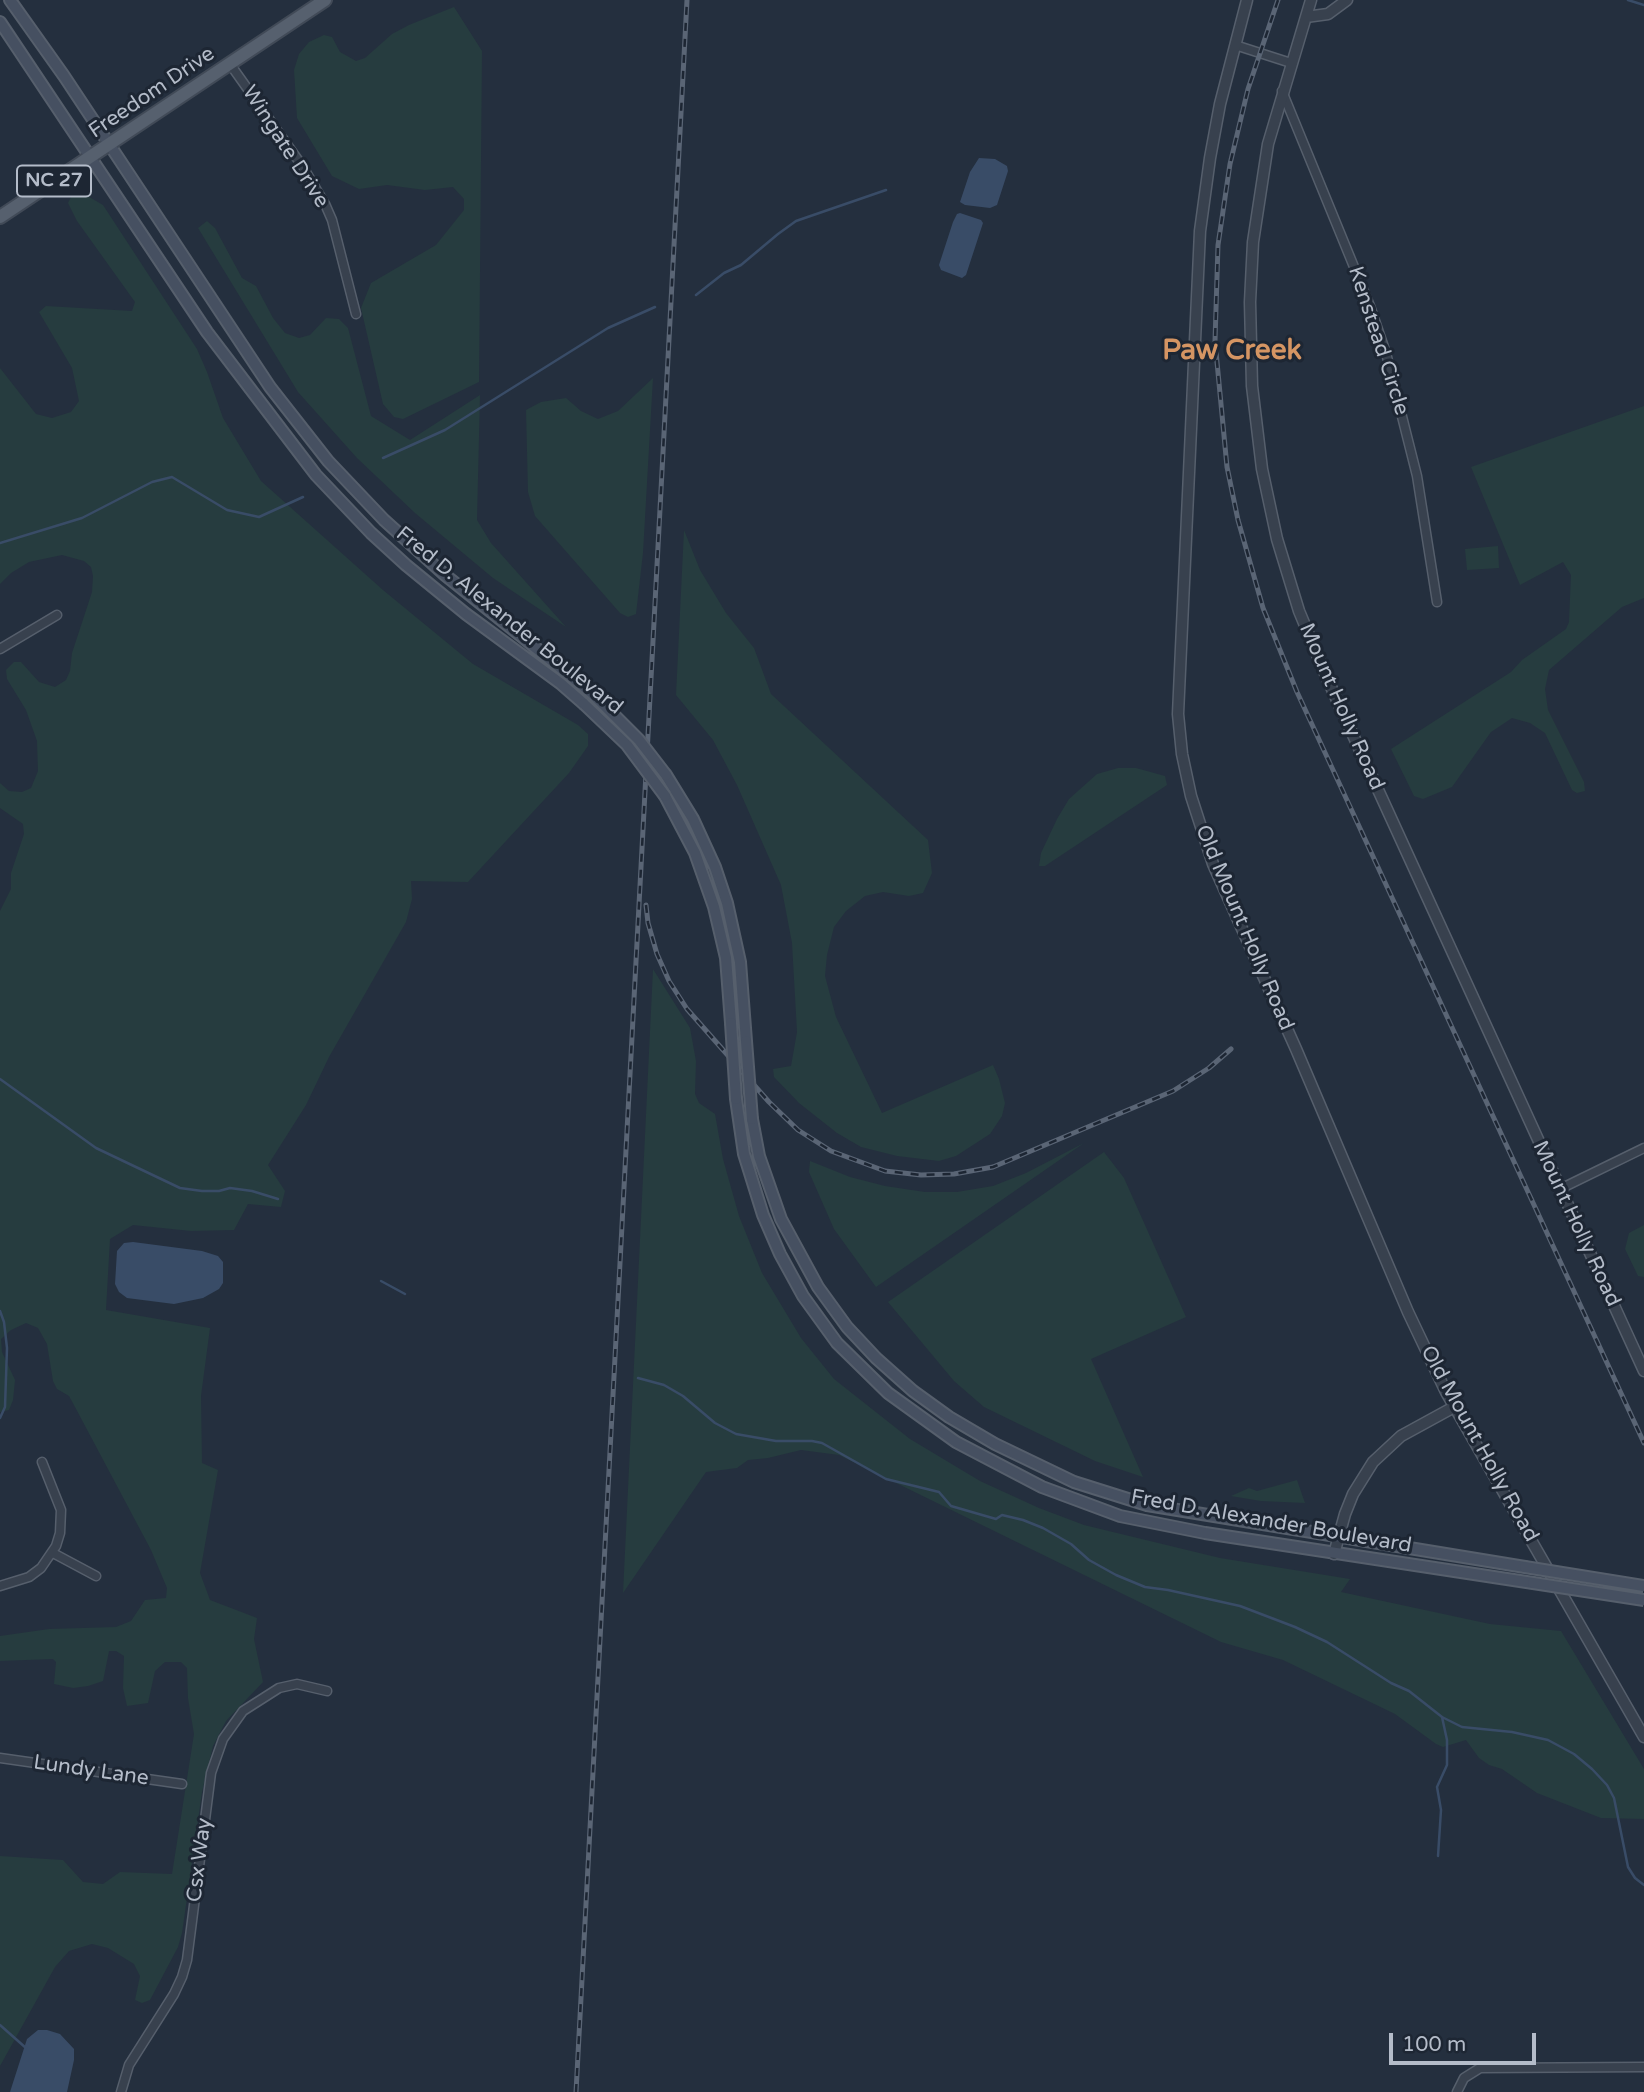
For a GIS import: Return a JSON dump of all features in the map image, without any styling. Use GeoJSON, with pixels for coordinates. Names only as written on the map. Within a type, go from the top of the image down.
{"type":"FeatureCollection","features":[{"type":"Feature","properties":{"kind":"main road","name":"Fred D. Alexander Boulevard"},"geometry":{"type":"LineString","coordinates":[[10,0],[270,387],[335,469],[384,520],[445,575],[591,692],[639,740],[666,775],[693,819],[715,867],[727,903],[740,962],[752,1119],[759,1156],[778,1210],[790,1239],[818,1287],[847,1326],[876,1358],[929,1403],[995,1444],[1050,1472],[1147,1505],[1644,1586]]}},
{"type":"Feature","properties":{"kind":"main road","name":"Freedom Drive"},"geometry":{"type":"LineString","coordinates":[[0,217],[325,0]]}},
{"type":"Feature","properties":{"kind":"main road","name":"Fred D. Alexander Boulevard"},"geometry":{"type":"LineString","coordinates":[[0,22],[207,332],[316,475],[371,533],[415,573],[584,704],[627,745],[665,796],[695,853],[714,907],[726,958],[736,1099],[744,1154],[762,1215],[792,1277],[837,1343],[888,1393],[956,1442],[1016,1475],[1096,1508],[1175,1528],[1644,1600]]}},
{"type":"Feature","properties":{"kind":"street","name":"Old Mount Holly Road"},"geometry":{"type":"LineString","coordinates":[[1247,0],[1210,158],[1200,230],[1178,714],[1182,754],[1191,796],[1213,863],[1408,1312],[1454,1406],[1644,1737]]}},
{"type":"Feature","properties":{"kind":"street","name":"Mount Holly Road"},"geometry":{"type":"LineString","coordinates":[[1311,0],[1282,91],[1261,180],[1253,242],[1250,302],[1254,411],[1262,470],[1277,539],[1299,611],[1326,676],[1644,1371]]}},
{"type":"Feature","properties":{"kind":"street"},"geometry":{"type":"LineString","coordinates":[[1306,17],[1328,14],[1347,0]]}},
{"type":"Feature","properties":{"kind":"street"},"geometry":{"type":"LineString","coordinates":[[1235,45],[1291,63]]}},
{"type":"Feature","properties":{"kind":"street","name":"Wingate Drive"},"geometry":{"type":"LineString","coordinates":[[230,64],[303,167],[325,204],[332,220],[356,314]]}},
{"type":"Feature","properties":{"kind":"street","name":"Kenstead Circle"},"geometry":{"type":"LineString","coordinates":[[1282,91],[1370,306],[1386,353],[1417,476],[1437,602]]}},
{"type":"Feature","properties":{"kind":"street"},"geometry":{"type":"LineString","coordinates":[[0,649],[57,615]]}},
{"type":"Feature","properties":{"kind":"street"},"geometry":{"type":"LineString","coordinates":[[1560,1189],[1644,1148]]}},
{"type":"Feature","properties":{"kind":"street"},"geometry":{"type":"LineString","coordinates":[[1334,1554],[1353,1494],[1380,1453],[1401,1436],[1454,1406]]}},
{"type":"Feature","properties":{"kind":"street"},"geometry":{"type":"LineString","coordinates":[[0,1586],[29,1577],[41,1568],[53,1553],[60,1534],[61,1510],[42,1462]]}},
{"type":"Feature","properties":{"kind":"street"},"geometry":{"type":"LineString","coordinates":[[53,1553],[96,1576]]}},
{"type":"Feature","properties":{"kind":"street","name":"Csx Way"},"geometry":{"type":"LineString","coordinates":[[121,2092],[135,2052],[166,2008],[182,1978],[187,1960],[211,1773],[223,1739],[243,1711],[279,1688],[297,1684],[327,1691]]}},
{"type":"Feature","properties":{"kind":"street","name":"Lundy Lane"},"geometry":{"type":"LineString","coordinates":[[0,1758],[182,1784]]}},
{"type":"Feature","properties":{"kind":"street"},"geometry":{"type":"LineString","coordinates":[[1457,2092],[1464,2078],[1480,2068],[1644,2067]]}},
{"type":"Feature","properties":{"kind":"green space"},"geometry":{"type":"Polygon","coordinates":[[[454,7],[482,51],[479,382],[403,419],[394,417],[383,404],[361,308],[371,283],[436,245],[464,210],[464,199],[453,187],[425,190],[387,185],[359,189],[332,176],[297,118],[294,70],[299,54],[309,42],[324,35],[332,37],[340,52],[356,61],[365,58],[392,34],[454,7]]]}},
{"type":"Feature","properties":{"kind":"green space"},"geometry":{"type":"Polygon","coordinates":[[[84,194],[103,205],[197,349],[223,418],[261,481],[383,590],[473,664],[578,725],[588,734],[588,746],[569,773],[468,882],[411,881],[412,899],[406,922],[329,1057],[306,1105],[268,1165],[285,1191],[281,1207],[248,1204],[234,1230],[191,1231],[133,1225],[110,1239],[106,1310],[210,1328],[201,1396],[202,1463],[218,1470],[200,1573],[210,1600],[257,1618],[254,1639],[263,1682],[226,1721],[213,1746],[202,1792],[182,1933],[178,1947],[150,2000],[142,2003],[135,2000],[140,1976],[134,1964],[108,1948],[92,1944],[69,1951],[55,1967],[0,2066],[0,1856],[63,1860],[83,1882],[103,1884],[120,1872],[172,1874],[194,1734],[188,1698],[187,1668],[181,1662],[165,1662],[155,1671],[148,1703],[127,1706],[123,1688],[124,1656],[116,1651],[109,1651],[103,1681],[73,1688],[54,1684],[56,1662],[53,1659],[0,1661],[0,1636],[49,1629],[116,1627],[131,1621],[145,1600],[166,1598],[167,1588],[151,1550],[69,1396],[57,1389],[53,1381],[47,1344],[38,1328],[26,1323],[11,1330],[1,1339],[2,1352],[15,1380],[9,1410],[0,1412],[0,911],[11,889],[11,873],[24,834],[23,824],[0,808],[0,783],[9,791],[22,792],[31,788],[38,771],[37,741],[26,710],[7,679],[6,670],[14,662],[21,662],[39,682],[55,687],[66,680],[92,592],[93,576],[91,567],[84,561],[62,555],[29,562],[11,573],[0,584],[0,368],[36,414],[52,418],[71,412],[79,401],[72,368],[39,312],[46,306],[132,311],[135,302],[77,221],[68,203],[72,195],[84,194]]]}},
{"type":"Feature","properties":{"kind":"green space"},"geometry":{"type":"Polygon","coordinates":[[[207,221],[215,228],[242,278],[256,286],[273,318],[285,333],[299,338],[310,335],[326,318],[339,319],[348,328],[371,416],[410,440],[480,395],[477,520],[491,543],[566,627],[493,578],[415,513],[357,458],[298,392],[198,228],[207,221]]]}},
{"type":"Feature","properties":{"kind":"green space"},"geometry":{"type":"Polygon","coordinates":[[[653,378],[643,553],[636,614],[628,617],[620,613],[535,516],[528,492],[526,410],[541,402],[566,398],[581,411],[598,419],[618,411],[653,378]]]}},
{"type":"Feature","properties":{"kind":"green space"},"geometry":{"type":"Polygon","coordinates":[[[1644,406],[1644,598],[1622,607],[1549,670],[1545,689],[1548,710],[1584,782],[1585,791],[1577,793],[1572,790],[1545,733],[1530,723],[1512,718],[1491,732],[1452,787],[1423,799],[1414,796],[1391,749],[1511,672],[1522,660],[1566,629],[1569,622],[1571,575],[1563,562],[1520,585],[1471,467],[1644,406]]]}},
{"type":"Feature","properties":{"kind":"green space"},"geometry":{"type":"Polygon","coordinates":[[[684,530],[700,570],[726,613],[754,648],[771,694],[928,840],[932,873],[923,893],[909,896],[883,892],[865,896],[846,911],[834,927],[825,976],[836,1017],[882,1113],[993,1065],[1005,1103],[1002,1116],[990,1134],[956,1156],[939,1161],[897,1156],[861,1147],[837,1133],[799,1103],[774,1077],[773,1069],[791,1066],[797,1032],[792,943],[781,885],[737,785],[713,740],[676,695],[684,530]]]}},
{"type":"Feature","properties":{"kind":"green space"},"geometry":{"type":"Polygon","coordinates":[[[1498,546],[1499,568],[1467,570],[1465,549],[1498,546]]]}},
{"type":"Feature","properties":{"kind":"green space"},"geometry":{"type":"Polygon","coordinates":[[[1118,768],[1136,768],[1165,776],[1167,785],[1045,866],[1039,866],[1041,853],[1069,799],[1097,774],[1118,768]]]}},
{"type":"Feature","properties":{"kind":"green space"},"geometry":{"type":"Polygon","coordinates":[[[653,969],[690,1028],[696,1061],[695,1094],[699,1103],[715,1114],[723,1159],[739,1216],[762,1273],[801,1338],[834,1379],[910,1439],[980,1481],[1084,1525],[1220,1558],[1350,1579],[1341,1592],[1490,1624],[1561,1631],[1644,1769],[1644,1819],[1601,1818],[1537,1793],[1502,1769],[1479,1758],[1466,1740],[1443,1747],[1436,1744],[1395,1714],[1283,1660],[1221,1642],[839,1455],[801,1450],[748,1460],[737,1468],[706,1472],[623,1593],[653,969]]]}},
{"type":"Feature","properties":{"kind":"green space"},"geometry":{"type":"Polygon","coordinates":[[[1084,1143],[876,1287],[834,1229],[809,1172],[810,1161],[850,1177],[885,1186],[925,1192],[957,1192],[993,1186],[1026,1173],[1084,1143]]]}},
{"type":"Feature","properties":{"kind":"green space"},"geometry":{"type":"Polygon","coordinates":[[[1104,1152],[1124,1178],[1186,1317],[1091,1359],[1143,1477],[1095,1461],[984,1407],[954,1381],[888,1302],[1104,1152]]]}},
{"type":"Feature","properties":{"kind":"green space"},"geometry":{"type":"Polygon","coordinates":[[[1644,1225],[1644,1277],[1638,1276],[1625,1249],[1629,1233],[1644,1225]]]}},
{"type":"Feature","properties":{"kind":"green space"},"geometry":{"type":"Polygon","coordinates":[[[1297,1480],[1305,1503],[1261,1501],[1231,1496],[1249,1488],[1257,1491],[1297,1480]]]}},
{"type":"Feature","properties":{"kind":"water"},"geometry":{"type":"Polygon","coordinates":[[[979,158],[995,159],[1007,166],[1008,171],[997,205],[990,208],[960,202],[970,172],[979,158]]]}},
{"type":"Feature","properties":{"kind":"water"},"geometry":{"type":"Polygon","coordinates":[[[960,213],[983,223],[966,275],[962,278],[941,270],[939,265],[953,222],[960,213]]]}},
{"type":"Feature","properties":{"kind":"water"},"geometry":{"type":"Polygon","coordinates":[[[124,1243],[202,1251],[218,1256],[223,1262],[223,1283],[219,1289],[203,1298],[174,1304],[127,1298],[119,1292],[115,1284],[117,1251],[124,1243]]]}},
{"type":"Feature","properties":{"kind":"water"},"geometry":{"type":"Polygon","coordinates":[[[38,2030],[60,2034],[74,2049],[67,2092],[10,2092],[27,2039],[38,2030]]]}},
{"type":"Feature","properties":{"kind":"waterway"},"geometry":{"type":"LineString","coordinates":[[1628,0],[1644,5]]}},
{"type":"Feature","properties":{"kind":"waterway"},"geometry":{"type":"LineString","coordinates":[[696,295],[724,273],[741,265],[796,221],[886,190]]}},
{"type":"Feature","properties":{"kind":"waterway"},"geometry":{"type":"LineString","coordinates":[[383,458],[445,430],[608,328],[655,307]]}},
{"type":"Feature","properties":{"kind":"waterway"},"geometry":{"type":"LineString","coordinates":[[0,543],[82,518],[152,482],[172,477],[227,510],[259,517],[303,497]]}},
{"type":"Feature","properties":{"kind":"waterway"},"geometry":{"type":"LineString","coordinates":[[0,1079],[96,1148],[180,1188],[202,1191],[230,1188],[278,1199]]}},
{"type":"Feature","properties":{"kind":"waterway"},"geometry":{"type":"LineString","coordinates":[[381,1281],[405,1294]]}},
{"type":"Feature","properties":{"kind":"waterway"},"geometry":{"type":"LineString","coordinates":[[0,1311],[7,1348],[5,1407],[0,1418]]}},
{"type":"Feature","properties":{"kind":"waterway"},"geometry":{"type":"LineString","coordinates":[[638,1378],[664,1385],[683,1396],[715,1423],[736,1434],[776,1441],[822,1443],[886,1479],[939,1492],[951,1506],[996,1519],[1002,1515],[1023,1520],[1043,1528],[1071,1544],[1089,1560],[1145,1587],[1240,1606],[1295,1627],[1327,1642],[1391,1683],[1409,1691],[1442,1717],[1462,1727],[1512,1732],[1548,1740],[1574,1754],[1607,1785],[1614,1798],[1628,1867],[1644,1885]]}},
{"type":"Feature","properties":{"kind":"waterway"},"geometry":{"type":"LineString","coordinates":[[1438,1856],[1441,1810],[1437,1787],[1447,1765],[1447,1740],[1442,1717]]}},
{"type":"Feature","properties":{"kind":"waterway"},"geometry":{"type":"LineString","coordinates":[[0,2025],[26,2048]]}},
{"type":"Feature","properties":{"kind":"railway"},"geometry":{"type":"LineString","coordinates":[[576,2092],[687,0]]}},
{"type":"Feature","properties":{"kind":"railway"},"geometry":{"type":"LineString","coordinates":[[1278,0],[1248,89],[1230,164],[1218,245],[1215,341],[1227,467],[1238,520],[1263,608],[1297,692],[1644,1443]]}},
{"type":"Feature","properties":{"kind":"railway"},"geometry":{"type":"LineString","coordinates":[[646,905],[657,954],[669,981],[687,1009],[769,1102],[798,1130],[831,1151],[885,1171],[921,1175],[954,1174],[993,1167],[1173,1091],[1209,1068],[1231,1049]]}},
{"type":"Feature","properties":{"kind":"district","name":"Paw Creek"},"geometry":{"type":"Point","coordinates":[1232,352]}}]}
